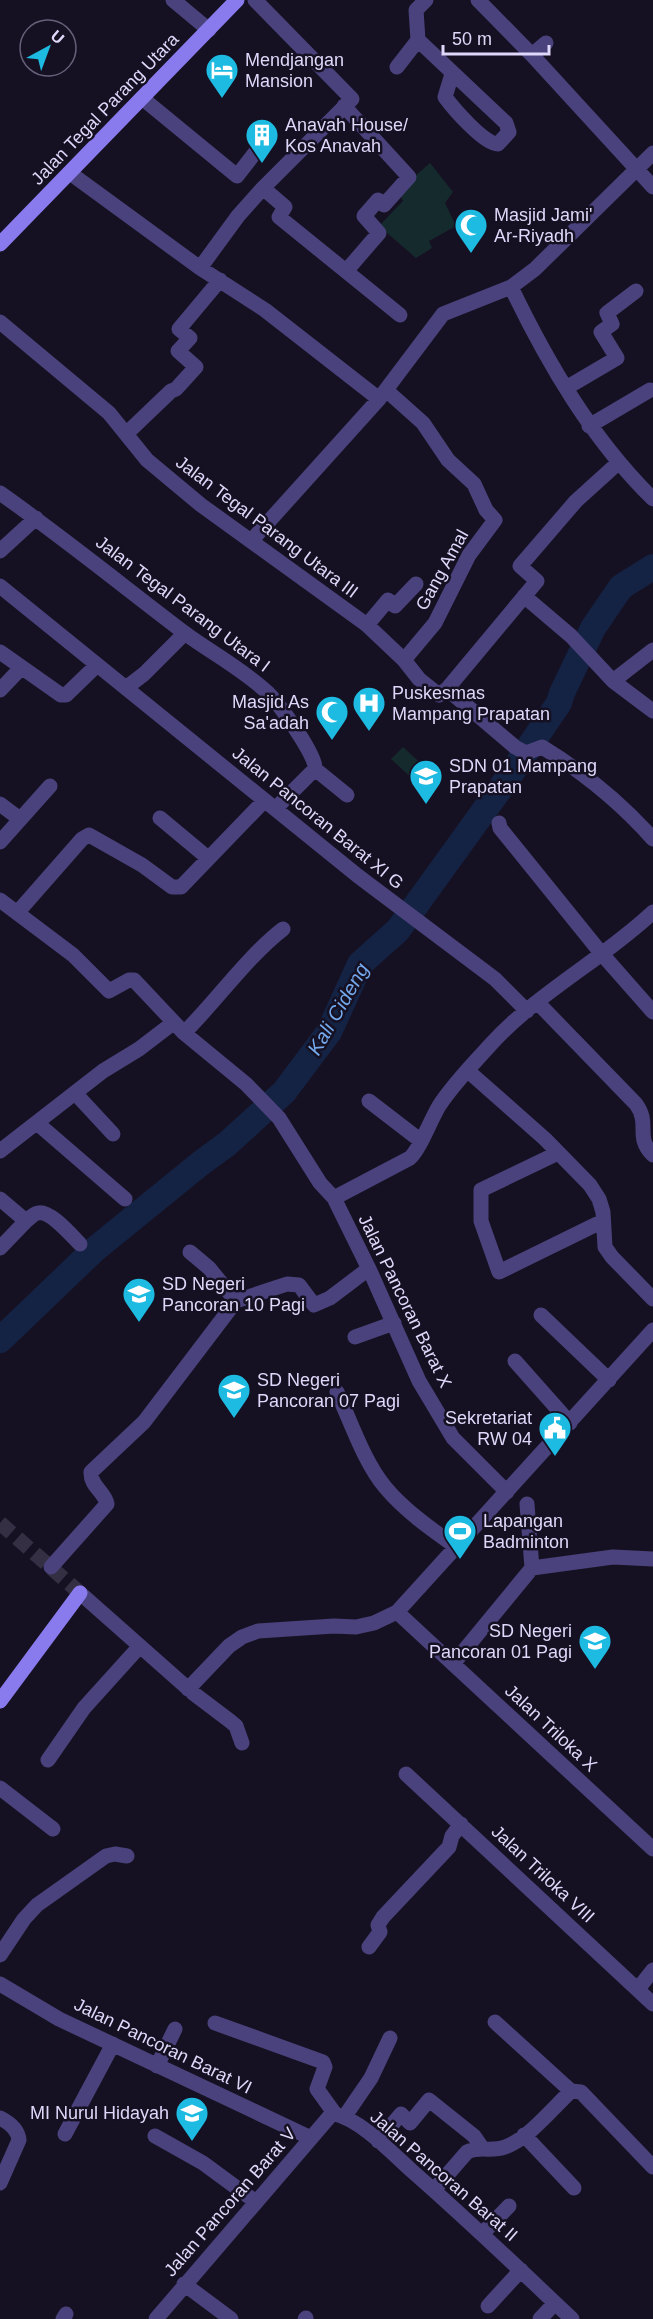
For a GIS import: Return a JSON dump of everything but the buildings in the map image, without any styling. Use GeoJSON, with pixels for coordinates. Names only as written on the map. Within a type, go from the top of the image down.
{"type":"FeatureCollection","features":[{"type":"Feature","properties":{"kind":"street"},"geometry":{"type":"LineString","coordinates":[[174,0],[209,30]]}},
{"type":"Feature","properties":{"kind":"street","name":"Jalan Tegal Parang Utara"},"geometry":{"type":"LineString","coordinates":[[0,244],[237,0]]}},
{"type":"Feature","properties":{"kind":"street"},"geometry":{"type":"LineString","coordinates":[[200,268],[262,188],[351,100],[351,97],[255,0]]}},
{"type":"Feature","properties":{"kind":"street"},"geometry":{"type":"LineString","coordinates":[[478,0],[532,55],[653,187]]}},
{"type":"Feature","properties":{"kind":"street"},"geometry":{"type":"LineString","coordinates":[[397,67],[418,40],[416,3]]}},
{"type":"Feature","properties":{"kind":"street"},"geometry":{"type":"LineString","coordinates":[[418,40],[506,123],[509,132],[507,137],[498,144],[488,142],[444,97],[452,74]]}},
{"type":"Feature","properties":{"kind":"street"},"geometry":{"type":"LineString","coordinates":[[532,55],[546,43]]}},
{"type":"Feature","properties":{"kind":"street"},"geometry":{"type":"LineString","coordinates":[[142,98],[237,176],[261,145]]}},
{"type":"Feature","properties":{"kind":"street"},"geometry":{"type":"LineString","coordinates":[[344,106],[409,177],[384,205],[378,200],[364,216],[379,233],[347,270]]}},
{"type":"Feature","properties":{"kind":"street"},"geometry":{"type":"LineString","coordinates":[[252,540],[383,395],[443,314],[511,287],[535,269],[653,153]]}},
{"type":"Feature","properties":{"kind":"street"},"geometry":{"type":"LineString","coordinates":[[70,173],[200,268],[265,310],[383,395]]}},
{"type":"Feature","properties":{"kind":"street"},"geometry":{"type":"LineString","coordinates":[[262,188],[285,207],[278,215],[280,218],[400,315]]}},
{"type":"Feature","properties":{"kind":"street"},"geometry":{"type":"LineString","coordinates":[[126,434],[196,367],[178,351],[190,338],[179,329],[220,280]]}},
{"type":"Feature","properties":{"kind":"street"},"geometry":{"type":"LineString","coordinates":[[511,287],[534,334],[589,426],[618,463],[653,499]]}},
{"type":"Feature","properties":{"kind":"street"},"geometry":{"type":"LineString","coordinates":[[566,388],[616,358],[602,332],[612,324],[607,314],[636,291]]}},
{"type":"Feature","properties":{"kind":"street","name":"Jalan Tegal Parang Utara III"},"geometry":{"type":"LineString","coordinates":[[0,322],[109,413],[147,460],[201,505],[367,625],[404,660],[419,679],[439,695],[447,689],[520,750],[542,747],[573,766],[640,824],[653,839]]}},
{"type":"Feature","properties":{"kind":"street"},"geometry":{"type":"LineString","coordinates":[[589,426],[650,390]]}},
{"type":"Feature","properties":{"kind":"street","name":"Gang Amal"},"geometry":{"type":"LineString","coordinates":[[383,395],[423,423],[447,460],[474,484],[486,510],[495,520],[468,555],[435,623],[404,660]]}},
{"type":"Feature","properties":{"kind":"street"},"geometry":{"type":"LineString","coordinates":[[447,689],[537,581],[520,566],[576,501],[618,463]]}},
{"type":"Feature","properties":{"kind":"street","name":"Jalan Tegal Parang Utara I"},"geometry":{"type":"LineString","coordinates":[[0,493],[269,694],[316,762],[315,769]]}},
{"type":"Feature","properties":{"kind":"street"},"geometry":{"type":"LineString","coordinates":[[0,551],[36,518]]}},
{"type":"Feature","properties":{"kind":"street"},"geometry":{"type":"LineString","coordinates":[[367,625],[388,600],[395,606],[416,584]]}},
{"type":"Feature","properties":{"kind":"street","name":"Jalan Pancoran Barat XI G"},"geometry":{"type":"LineString","coordinates":[[0,586],[391,902],[533,1007],[636,1104],[643,1113],[643,1143],[653,1155]]}},
{"type":"Feature","properties":{"kind":"street"},"geometry":{"type":"LineString","coordinates":[[524,596],[571,636],[613,681],[653,711]]}},
{"type":"Feature","properties":{"kind":"street"},"geometry":{"type":"LineString","coordinates":[[127,687],[144,674],[185,633]]}},
{"type":"Feature","properties":{"kind":"street"},"geometry":{"type":"LineString","coordinates":[[613,681],[653,650]]}},
{"type":"Feature","properties":{"kind":"street"},"geometry":{"type":"LineString","coordinates":[[0,652],[52,690],[66,695],[97,665]]}},
{"type":"Feature","properties":{"kind":"street"},"geometry":{"type":"LineString","coordinates":[[0,690],[21,668]]}},
{"type":"Feature","properties":{"kind":"street"},"geometry":{"type":"LineString","coordinates":[[0,900],[17,913],[85,836],[93,837],[177,888],[185,884],[208,858],[315,769],[347,795]]}},
{"type":"Feature","properties":{"kind":"street"},"geometry":{"type":"LineString","coordinates":[[0,842],[50,786]]}},
{"type":"Feature","properties":{"kind":"street"},"geometry":{"type":"LineString","coordinates":[[0,804],[21,819]]}},
{"type":"Feature","properties":{"kind":"street"},"geometry":{"type":"LineString","coordinates":[[160,818],[208,858]]}},
{"type":"Feature","properties":{"kind":"street"},"geometry":{"type":"LineString","coordinates":[[499,823],[500,828],[601,953],[653,1012]]}},
{"type":"Feature","properties":{"kind":"street"},"geometry":{"type":"LineString","coordinates":[[334,1198],[416,1153],[440,1104],[494,1041],[533,1007],[653,912]]}},
{"type":"Feature","properties":{"kind":"street","name":"Jalan Pancoran Barat X"},"geometry":{"type":"LineString","coordinates":[[17,913],[73,955],[109,991],[129,980],[134,980],[178,1028],[246,1084],[279,1118],[320,1183],[334,1198],[370,1271],[419,1381],[453,1438],[507,1492]]}},
{"type":"Feature","properties":{"kind":"street"},"geometry":{"type":"LineString","coordinates":[[0,1151],[75,1093],[178,1028],[215,1001],[252,957],[283,929]]}},
{"type":"Feature","properties":{"kind":"street"},"geometry":{"type":"LineString","coordinates":[[468,1071],[590,1185],[599,1198],[605,1247],[653,1299]]}},
{"type":"Feature","properties":{"kind":"street"},"geometry":{"type":"LineString","coordinates":[[75,1093],[113,1134]]}},
{"type":"Feature","properties":{"kind":"street"},"geometry":{"type":"LineString","coordinates":[[369,1101],[421,1141]]}},
{"type":"Feature","properties":{"kind":"street"},"geometry":{"type":"LineString","coordinates":[[37,1123],[125,1199]]}},
{"type":"Feature","properties":{"kind":"street"},"geometry":{"type":"LineString","coordinates":[[558,1153],[481,1190],[482,1221],[499,1272],[603,1221]]}},
{"type":"Feature","properties":{"kind":"street"},"geometry":{"type":"LineString","coordinates":[[0,1199],[26,1221]]}},
{"type":"Feature","properties":{"kind":"street"},"geometry":{"type":"LineString","coordinates":[[0,1248],[36,1213],[44,1213],[52,1217],[80,1244]]}},
{"type":"Feature","properties":{"kind":"street"},"geometry":{"type":"LineString","coordinates":[[190,1252],[209,1268],[236,1301]]}},
{"type":"Feature","properties":{"kind":"street"},"geometry":{"type":"LineString","coordinates":[[51,1567],[107,1504],[107,1500],[91,1480],[91,1472],[144,1422],[236,1301],[287,1284],[298,1285],[314,1305],[330,1298],[363,1273],[370,1271]]}},
{"type":"Feature","properties":{"kind":"street"},"geometry":{"type":"LineString","coordinates":[[541,1316],[609,1380]]}},
{"type":"Feature","properties":{"kind":"street"},"geometry":{"type":"LineString","coordinates":[[355,1337],[394,1323]]}},
{"type":"Feature","properties":{"kind":"street"},"geometry":{"type":"LineString","coordinates":[[188,1689],[229,1646],[242,1637],[258,1631],[334,1626],[356,1627],[374,1623],[396,1612],[653,1330]]}},
{"type":"Feature","properties":{"kind":"street"},"geometry":{"type":"LineString","coordinates":[[515,1361],[570,1423]]}},
{"type":"Feature","properties":{"kind":"street"},"geometry":{"type":"LineString","coordinates":[[337,1392],[373,1468],[385,1486],[413,1513],[455,1546]]}},
{"type":"Feature","properties":{"kind":"street"},"geometry":{"type":"LineString","coordinates":[[527,1504],[532,1568]]}},
{"type":"Feature","properties":{"kind":"street"},"geometry":{"type":"LineString","coordinates":[[453,1664],[532,1568],[613,1557],[653,1558]]}},
{"type":"Feature","properties":{"kind":"street"},"geometry":{"type":"LineString","coordinates":[[0,1701],[80,1593],[188,1689],[236,1726],[242,1743]]}},
{"type":"Feature","properties":{"kind":"street","name":"Jalan Triloka X"},"geometry":{"type":"LineString","coordinates":[[396,1612],[653,1849]]}},
{"type":"Feature","properties":{"kind":"street"},"geometry":{"type":"LineString","coordinates":[[48,1760],[84,1708],[140,1646]]}},
{"type":"Feature","properties":{"kind":"street","name":"Jalan Triloka VIII"},"geometry":{"type":"LineString","coordinates":[[406,1774],[653,2004]]}},
{"type":"Feature","properties":{"kind":"street"},"geometry":{"type":"LineString","coordinates":[[0,1788],[53,1829]]}},
{"type":"Feature","properties":{"kind":"street"},"geometry":{"type":"LineString","coordinates":[[369,1947],[380,1932],[378,1925],[383,1917],[449,1846],[452,1836],[461,1824]]}},
{"type":"Feature","properties":{"kind":"street"},"geometry":{"type":"LineString","coordinates":[[0,1955],[24,1919],[37,1905],[106,1856],[115,1854],[127,1856]]}},
{"type":"Feature","properties":{"kind":"street"},"geometry":{"type":"LineString","coordinates":[[638,1989],[653,1970]]}},
{"type":"Feature","properties":{"kind":"street","name":"Jalan Pancoran Barat VI"},"geometry":{"type":"LineString","coordinates":[[0,1984],[50,2014],[311,2138]]}},
{"type":"Feature","properties":{"kind":"street"},"geometry":{"type":"LineString","coordinates":[[495,2022],[571,2091],[581,2092],[653,2167]]}},
{"type":"Feature","properties":{"kind":"street","name":"Jalan Pancoran Barat II"},"geometry":{"type":"LineString","coordinates":[[216,2023],[323,2062],[325,2067],[317,2089],[340,2115],[378,2140],[572,2319]]}},
{"type":"Feature","properties":{"kind":"street"},"geometry":{"type":"LineString","coordinates":[[157,2066],[175,2029]]}},
{"type":"Feature","properties":{"kind":"street","name":"Jalan Pancoran Barat V"},"geometry":{"type":"LineString","coordinates":[[156,2319],[311,2138],[340,2115],[371,2078],[390,2038]]}},
{"type":"Feature","properties":{"kind":"street"},"geometry":{"type":"LineString","coordinates":[[65,2134],[113,2044]]}},
{"type":"Feature","properties":{"kind":"street"},"geometry":{"type":"LineString","coordinates":[[434,2190],[467,2152],[474,2148],[505,2147],[524,2135],[571,2091]]}},
{"type":"Feature","properties":{"kind":"street"},"geometry":{"type":"LineString","coordinates":[[378,2140],[401,2114],[410,2123],[429,2100],[474,2136],[483,2149]]}},
{"type":"Feature","properties":{"kind":"street"},"geometry":{"type":"LineString","coordinates":[[0,2118],[11,2124],[18,2133],[19,2140],[0,2184]]}},
{"type":"Feature","properties":{"kind":"street"},"geometry":{"type":"LineString","coordinates":[[524,2135],[574,2188]]}},
{"type":"Feature","properties":{"kind":"street"},"geometry":{"type":"LineString","coordinates":[[155,2136],[203,2163],[256,2202]]}},
{"type":"Feature","properties":{"kind":"street"},"geometry":{"type":"LineString","coordinates":[[482,2234],[509,2206]]}},
{"type":"Feature","properties":{"kind":"street"},"geometry":{"type":"LineString","coordinates":[[488,2306],[521,2270]]}},
{"type":"Feature","properties":{"kind":"street"},"geometry":{"type":"LineString","coordinates":[[184,2284],[231,2319]]}},
{"type":"Feature","properties":{"kind":"street"},"geometry":{"type":"LineString","coordinates":[[540,2319],[555,2303]]}},
{"type":"Feature","properties":{"kind":"green space"},"geometry":{"type":"Polygon","coordinates":[[[430,163],[453,192],[445,203],[456,226],[429,241],[432,248],[416,258],[379,226],[403,201],[398,191],[430,163]]]}},
{"type":"Feature","properties":{"kind":"green space"},"geometry":{"type":"Polygon","coordinates":[[[403,747],[428,770],[416,782],[391,759],[403,747]]]}},
{"type":"Feature","properties":{"kind":"waterway","name":"Kali Cideng"},"geometry":{"type":"LineString","coordinates":[[0,1340],[94,1250],[227,1144],[284,1092],[329,1032],[360,964],[398,930],[559,703],[593,628],[621,587],[653,567]]}},
{"type":"Feature","properties":{"kind":"tunnel"},"geometry":{"type":"LineString","coordinates":[[0,1523],[80,1593]]}},
{"type":"Feature","properties":{"kind":"place","name":"Mendjangan Mansion"},"geometry":{"type":"Point","coordinates":[222,99]}},
{"type":"Feature","properties":{"kind":"place","name":"Anavah House/ Kos Anavah"},"geometry":{"type":"Point","coordinates":[262,164]}},
{"type":"Feature","properties":{"kind":"place","name":"Masjid Jami' Ar-Riyadh"},"geometry":{"type":"Point","coordinates":[471,254]}},
{"type":"Feature","properties":{"kind":"place","name":"Puskesmas Mampang Prapatan"},"geometry":{"type":"Point","coordinates":[369,732]}},
{"type":"Feature","properties":{"kind":"place","name":"Masjid As Sa'adah"},"geometry":{"type":"Point","coordinates":[332,741]}},
{"type":"Feature","properties":{"kind":"place","name":"SDN 01 Mampang Prapatan"},"geometry":{"type":"Point","coordinates":[426,805]}},
{"type":"Feature","properties":{"kind":"place","name":"SD Negeri Pancoran 10 Pagi"},"geometry":{"type":"Point","coordinates":[139,1323]}},
{"type":"Feature","properties":{"kind":"place","name":"SD Negeri Pancoran 07 Pagi"},"geometry":{"type":"Point","coordinates":[234,1419]}},
{"type":"Feature","properties":{"kind":"place","name":"Sekretariat RW 04"},"geometry":{"type":"Point","coordinates":[555,1457]}},
{"type":"Feature","properties":{"kind":"place","name":"Lapangan Badminton"},"geometry":{"type":"Point","coordinates":[460,1560]}},
{"type":"Feature","properties":{"kind":"place","name":"SD Negeri Pancoran 01 Pagi"},"geometry":{"type":"Point","coordinates":[595,1670]}},
{"type":"Feature","properties":{"kind":"place","name":"MI Nurul Hidayah"},"geometry":{"type":"Point","coordinates":[192,2142]}}]}
